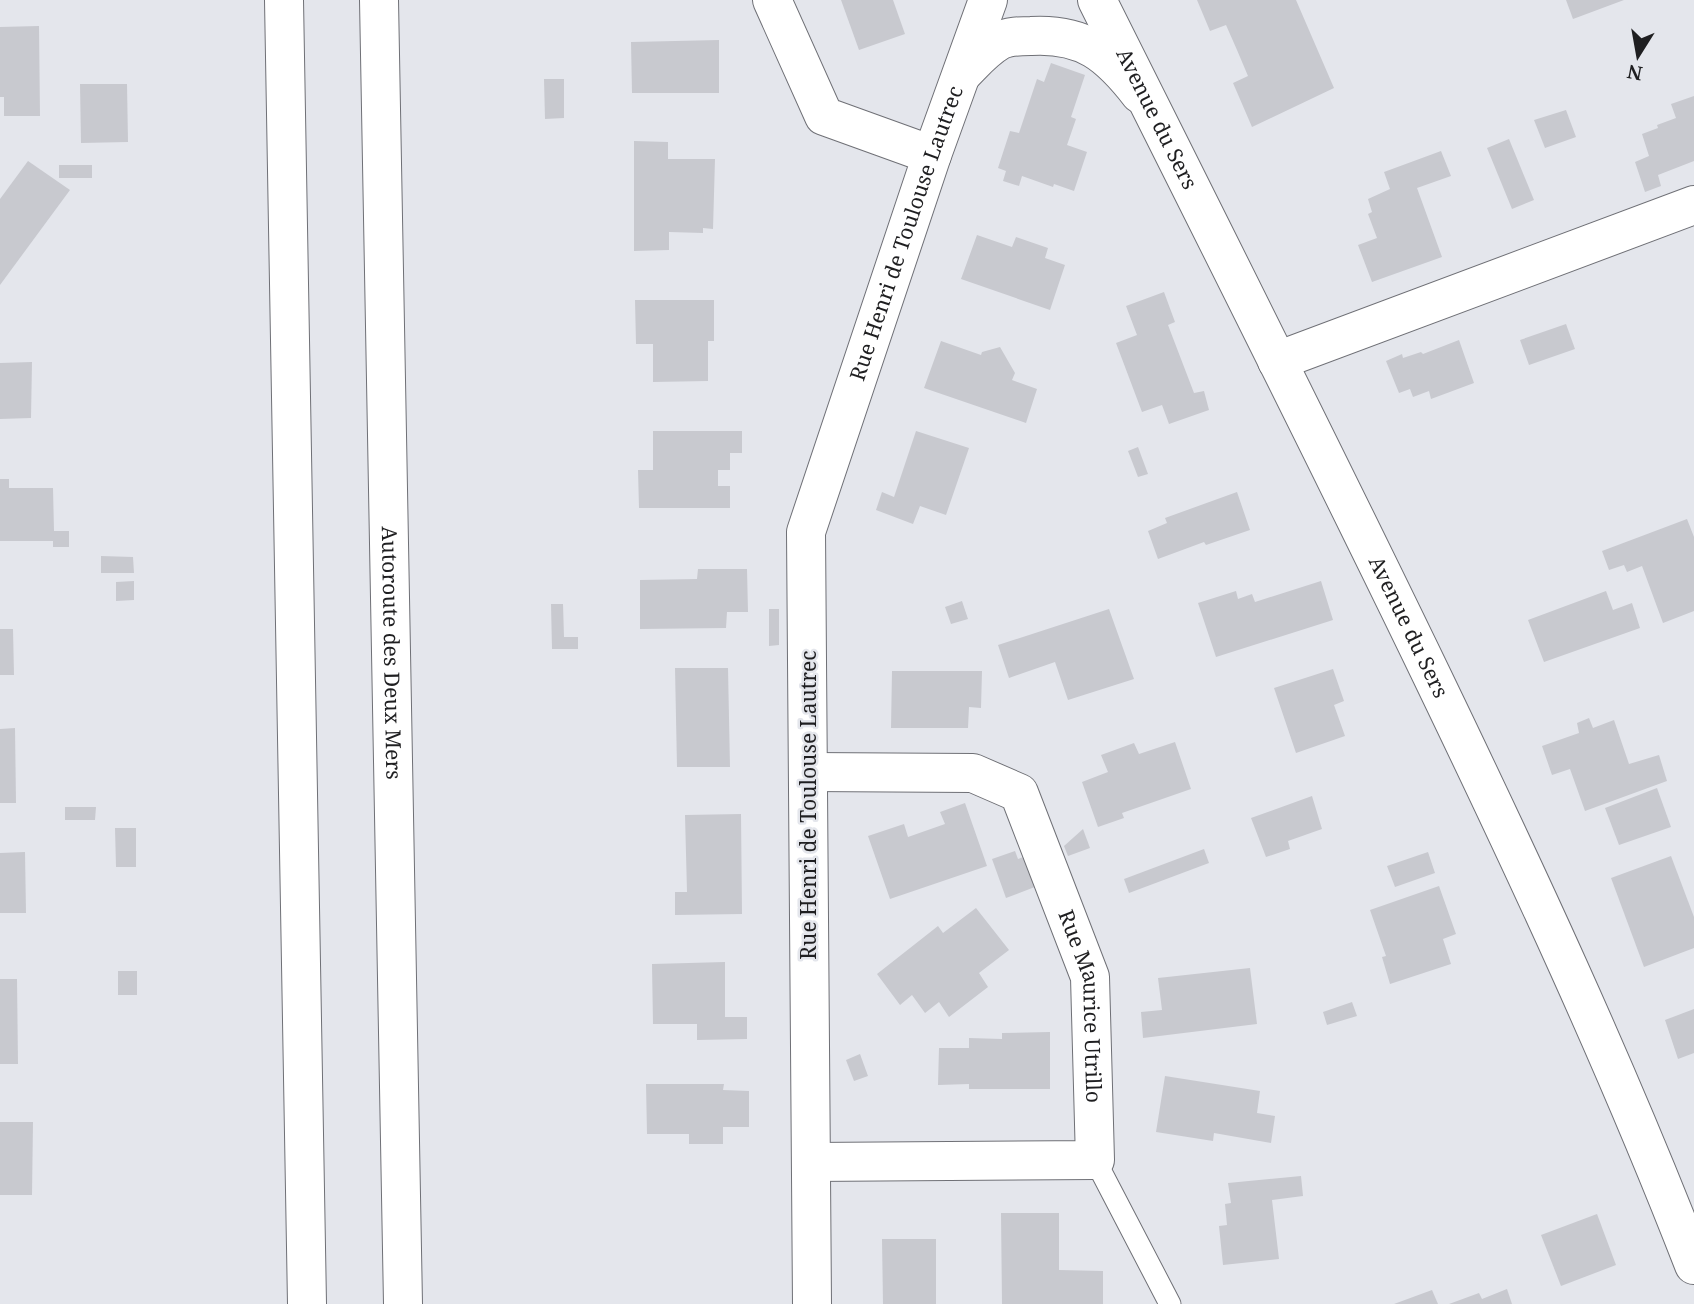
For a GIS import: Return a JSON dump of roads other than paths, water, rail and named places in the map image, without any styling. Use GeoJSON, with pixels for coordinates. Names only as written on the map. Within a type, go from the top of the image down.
{"type":"FeatureCollection","features":[{"type":"Feature","properties":{"kind":"main road"},"geometry":{"type":"LineString","coordinates":[[284,0],[307,1304]]}},
{"type":"Feature","properties":{"kind":"main road","name":"Autoroute des Deux Mers"},"geometry":{"type":"LineString","coordinates":[[379,0],[402,1304]]}},
{"type":"Feature","properties":{"kind":"main road"},"geometry":{"type":"LineString","coordinates":[[772,0],[824,116],[932,155]]}},
{"type":"Feature","properties":{"kind":"main road","name":"Rue Henri de Toulouse Lautrec"},"geometry":{"type":"LineString","coordinates":[[812,1304],[810,772],[806,531],[932,155],[988,0]]}},
{"type":"Feature","properties":{"kind":"main road","name":"Avenue du Sers"},"geometry":{"type":"LineString","coordinates":[[1097,0],[1362,532],[1504,825],[1645,1138],[1694,1265]]}},
{"type":"Feature","properties":{"kind":"main road"},"geometry":{"type":"LineString","coordinates":[[961,75],[987,49],[1002,39],[1057,34],[1084,43],[1118,66],[1151,108]]}},
{"type":"Feature","properties":{"kind":"main road"},"geometry":{"type":"LineString","coordinates":[[1277,361],[1694,205]]}},
{"type":"Feature","properties":{"kind":"main road","name":"Rue Maurice Utrillo"},"geometry":{"type":"LineString","coordinates":[[810,772],[973,773],[1019,793],[1090,976],[1095,1160]]}},
{"type":"Feature","properties":{"kind":"main road"},"geometry":{"type":"LineString","coordinates":[[811,1162],[1095,1160]]}},
{"type":"Feature","properties":{"kind":"lane"},"geometry":{"type":"LineString","coordinates":[[1095,1160],[1170,1304]]}}]}
